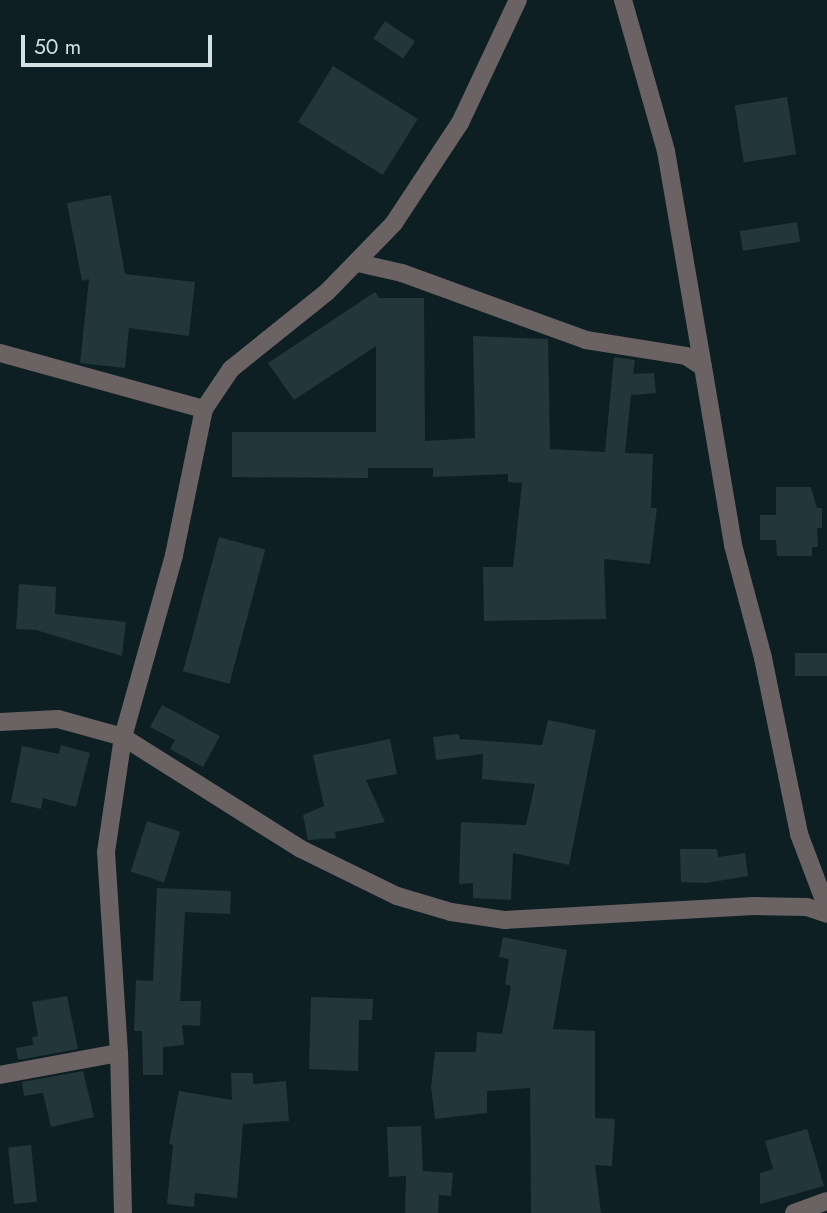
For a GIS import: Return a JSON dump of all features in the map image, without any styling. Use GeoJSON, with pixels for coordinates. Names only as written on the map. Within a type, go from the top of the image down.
{"type":"FeatureCollection","features":[{"type":"Feature","properties":{"kind":"street"},"geometry":{"type":"LineString","coordinates":[[123,1213],[119,1053],[106,852],[123,737],[174,555],[204,409],[231,369],[358,263],[394,223],[460,123],[518,0]]}},
{"type":"Feature","properties":{"kind":"street"},"geometry":{"type":"LineString","coordinates":[[623,0],[666,151],[733,545],[763,658],[799,834],[827,908]]}},
{"type":"Feature","properties":{"kind":"street"},"geometry":{"type":"LineString","coordinates":[[358,263],[401,273],[586,340],[686,356],[703,367]]}},
{"type":"Feature","properties":{"kind":"street"},"geometry":{"type":"LineString","coordinates":[[0,353],[204,409]]}},
{"type":"Feature","properties":{"kind":"street"},"geometry":{"type":"LineString","coordinates":[[0,722],[68,720],[123,737],[301,849],[397,896],[451,912],[505,920],[754,906],[807,907],[827,914]]}},
{"type":"Feature","properties":{"kind":"street"},"geometry":{"type":"LineString","coordinates":[[4,1069],[119,1053]]}},
{"type":"Feature","properties":{"kind":"street"},"geometry":{"type":"LineString","coordinates":[[794,1213],[827,1200]]}},
{"type":"Feature","properties":{"kind":"building"},"geometry":{"type":"Polygon","coordinates":[[[385,21],[415,41],[403,59],[373,38],[385,21]]]}},
{"type":"Feature","properties":{"kind":"building"},"geometry":{"type":"Polygon","coordinates":[[[333,66],[418,119],[383,175],[298,122],[333,66]]]}},
{"type":"Feature","properties":{"kind":"building"},"geometry":{"type":"Polygon","coordinates":[[[787,97],[796,154],[744,163],[735,105],[787,97]]]}},
{"type":"Feature","properties":{"kind":"building"},"geometry":{"type":"Polygon","coordinates":[[[111,195],[125,274],[195,282],[189,336],[129,328],[125,368],[80,363],[89,279],[82,281],[67,203],[111,195]]]}},
{"type":"Feature","properties":{"kind":"building"},"geometry":{"type":"Polygon","coordinates":[[[797,222],[800,242],[743,251],[740,231],[797,222]]]}},
{"type":"Feature","properties":{"kind":"building"},"geometry":{"type":"Polygon","coordinates":[[[375,292],[379,298],[424,298],[425,441],[475,438],[473,336],[548,339],[550,449],[605,452],[614,357],[635,360],[633,374],[654,373],[656,393],[631,395],[625,453],[653,454],[651,508],[657,508],[650,564],[604,559],[606,619],[484,621],[483,567],[513,567],[522,483],[508,482],[508,474],[433,477],[433,468],[368,468],[368,478],[232,477],[232,432],[376,432],[376,346],[294,400],[268,363],[375,292]]]}},
{"type":"Feature","properties":{"kind":"building"},"geometry":{"type":"Polygon","coordinates":[[[776,487],[811,487],[817,508],[822,508],[822,528],[817,528],[818,547],[812,547],[812,556],[777,556],[776,540],[760,540],[760,515],[776,515],[776,487]]]}},
{"type":"Feature","properties":{"kind":"building"},"geometry":{"type":"Polygon","coordinates":[[[219,537],[265,549],[229,684],[183,671],[219,537]]]}},
{"type":"Feature","properties":{"kind":"building"},"geometry":{"type":"Polygon","coordinates":[[[19,584],[56,587],[55,614],[126,622],[122,656],[36,630],[16,629],[19,584]]]}},
{"type":"Feature","properties":{"kind":"building"},"geometry":{"type":"Polygon","coordinates":[[[795,653],[827,653],[827,676],[795,676],[795,653]]]}},
{"type":"Feature","properties":{"kind":"building"},"geometry":{"type":"Polygon","coordinates":[[[162,705],[220,736],[203,767],[170,749],[175,740],[150,727],[162,705]]]}},
{"type":"Feature","properties":{"kind":"building"},"geometry":{"type":"Polygon","coordinates":[[[548,720],[596,730],[569,865],[513,853],[511,900],[473,898],[473,883],[459,884],[461,822],[526,825],[535,784],[482,779],[483,754],[436,760],[433,737],[459,734],[460,739],[542,745],[548,720]]]}},
{"type":"Feature","properties":{"kind":"building"},"geometry":{"type":"Polygon","coordinates":[[[390,739],[397,774],[366,780],[385,822],[335,832],[336,838],[308,840],[303,815],[324,806],[313,755],[390,739]]]}},
{"type":"Feature","properties":{"kind":"building"},"geometry":{"type":"Polygon","coordinates":[[[61,745],[90,753],[76,807],[43,798],[41,809],[11,802],[22,746],[59,754],[61,745]]]}},
{"type":"Feature","properties":{"kind":"building"},"geometry":{"type":"Polygon","coordinates":[[[147,821],[180,832],[164,882],[131,871],[147,821]]]}},
{"type":"Feature","properties":{"kind":"building"},"geometry":{"type":"Polygon","coordinates":[[[680,849],[717,849],[718,857],[745,853],[748,876],[706,883],[681,882],[680,849]]]}},
{"type":"Feature","properties":{"kind":"building"},"geometry":{"type":"Polygon","coordinates":[[[157,888],[231,891],[230,914],[185,912],[180,1001],[201,1001],[200,1026],[182,1025],[184,1045],[163,1047],[163,1075],[143,1075],[142,1031],[134,1031],[136,980],[153,981],[157,888]]]}},
{"type":"Feature","properties":{"kind":"building"},"geometry":{"type":"Polygon","coordinates":[[[503,937],[567,950],[553,1029],[595,1031],[595,1118],[615,1119],[612,1166],[595,1165],[601,1213],[531,1213],[530,1088],[487,1091],[487,1113],[435,1119],[431,1087],[435,1052],[476,1052],[477,1032],[502,1034],[511,986],[505,984],[509,959],[499,957],[503,937]]]}},
{"type":"Feature","properties":{"kind":"building"},"geometry":{"type":"Polygon","coordinates":[[[67,996],[78,1049],[18,1060],[16,1048],[33,1045],[32,1037],[38,1036],[32,1002],[67,996]]]}},
{"type":"Feature","properties":{"kind":"building"},"geometry":{"type":"Polygon","coordinates":[[[311,997],[373,999],[372,1020],[359,1020],[358,1071],[309,1069],[311,997]]]}},
{"type":"Feature","properties":{"kind":"building"},"geometry":{"type":"Polygon","coordinates":[[[83,1071],[94,1117],[51,1127],[43,1093],[24,1096],[22,1082],[83,1071]]]}},
{"type":"Feature","properties":{"kind":"building"},"geometry":{"type":"Polygon","coordinates":[[[231,1073],[253,1073],[253,1084],[286,1081],[289,1121],[243,1124],[237,1198],[195,1193],[194,1207],[167,1204],[173,1145],[169,1144],[179,1091],[232,1100],[231,1073]]]}},
{"type":"Feature","properties":{"kind":"building"},"geometry":{"type":"Polygon","coordinates":[[[421,1126],[423,1171],[453,1173],[451,1196],[439,1195],[438,1213],[405,1213],[406,1176],[389,1177],[387,1127],[421,1126]]]}},
{"type":"Feature","properties":{"kind":"building"},"geometry":{"type":"Polygon","coordinates":[[[807,1129],[824,1186],[760,1204],[760,1173],[773,1169],[765,1141],[807,1129]]]}},
{"type":"Feature","properties":{"kind":"building"},"geometry":{"type":"Polygon","coordinates":[[[31,1145],[37,1202],[14,1204],[8,1147],[31,1145]]]}}]}
